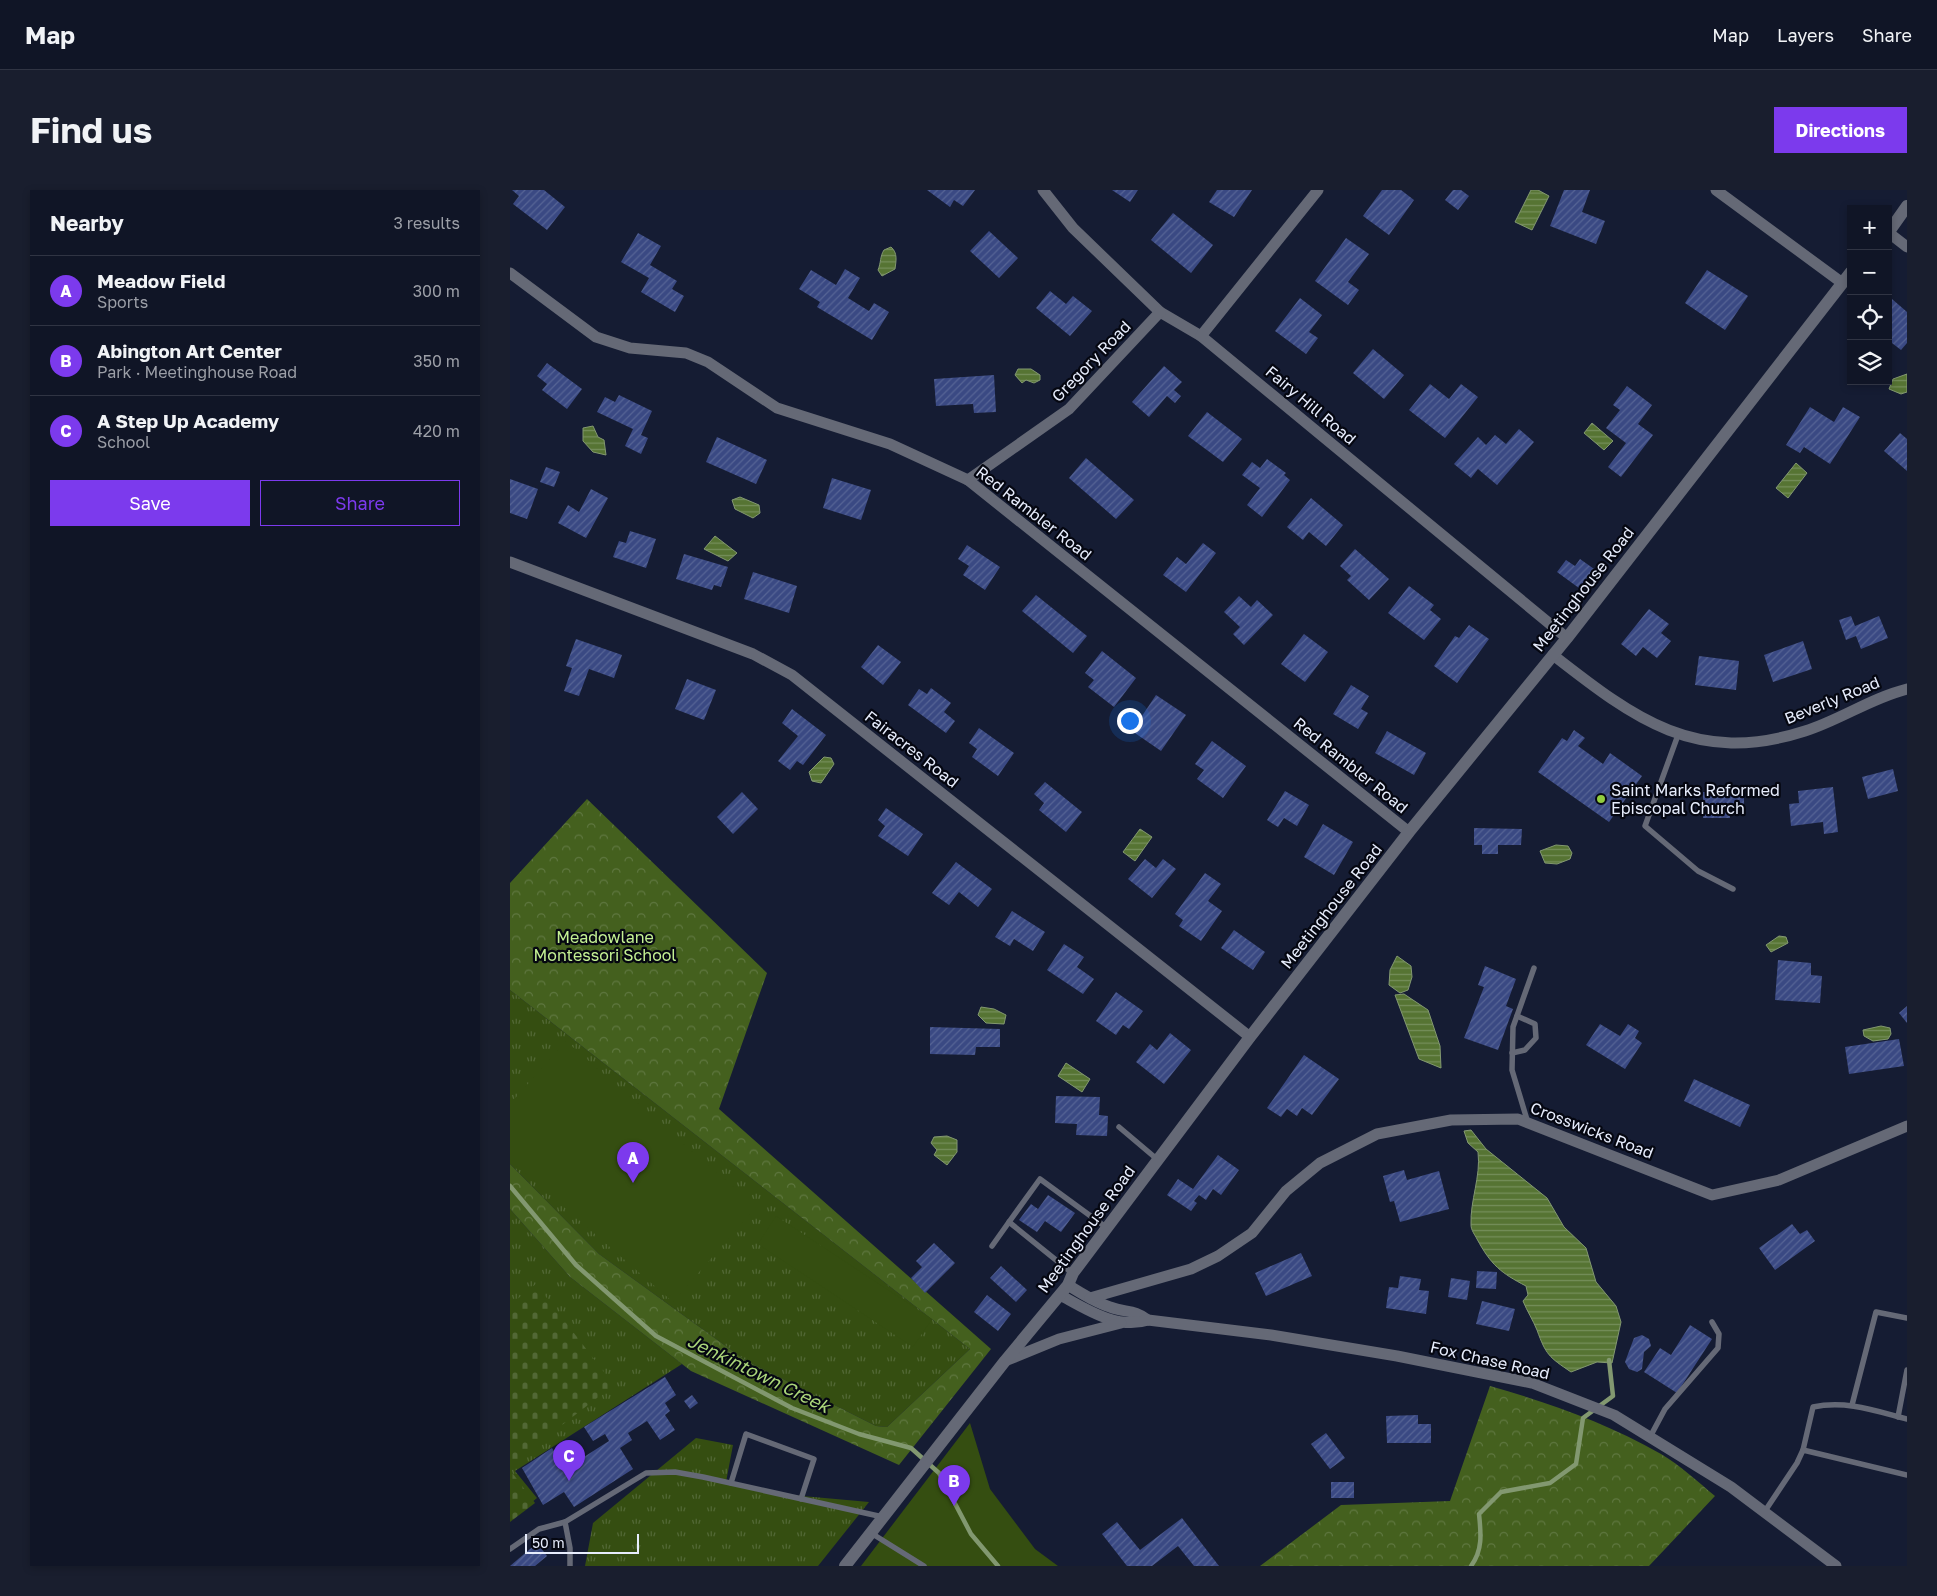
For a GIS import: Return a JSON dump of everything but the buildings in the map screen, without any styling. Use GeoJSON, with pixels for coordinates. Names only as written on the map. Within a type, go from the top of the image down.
{"type":"FeatureCollection","features":[{"type":"Feature","properties":{"kind":"street","name":"Fairy Hill Road"},"geometry":{"type":"LineString","coordinates":[[1043,190],[1072,228],[1160,312],[1201,336],[1566,638]]}},
{"type":"Feature","properties":{"kind":"street"},"geometry":{"type":"LineString","coordinates":[[1201,336],[1318,190]]}},
{"type":"Feature","properties":{"kind":"street"},"geometry":{"type":"LineString","coordinates":[[1716,190],[1841,282]]}},
{"type":"Feature","properties":{"kind":"street"},"geometry":{"type":"LineString","coordinates":[[1892,227],[1907,206]]}},
{"type":"Feature","properties":{"kind":"street"},"geometry":{"type":"LineString","coordinates":[[1892,236],[1907,247]]}},
{"type":"Feature","properties":{"kind":"street","name":"Red Rambler Road"},"geometry":{"type":"LineString","coordinates":[[510,273],[596,338],[630,348],[686,353],[708,362],[777,408],[890,444],[968,480],[1409,832]]}},
{"type":"Feature","properties":{"kind":"street","name":"Meetinghouse Road"},"geometry":{"type":"LineString","coordinates":[[845,1566],[1004,1361],[1067,1284],[1250,1037],[1409,832],[1553,655],[1847,276]]}},
{"type":"Feature","properties":{"kind":"street","name":"Gregory Road"},"geometry":{"type":"LineString","coordinates":[[968,480],[1069,409],[1160,312]]}},
{"type":"Feature","properties":{"kind":"street","name":"Fairacres Road"},"geometry":{"type":"LineString","coordinates":[[510,562],[753,654],[792,675],[1250,1037]]}},
{"type":"Feature","properties":{"kind":"street","name":"Beverly Road"},"geometry":{"type":"LineString","coordinates":[[1553,655],[1622,707],[1646,722],[1678,735],[1726,743],[1756,742],[1807,731],[1864,704],[1907,689]]}},
{"type":"Feature","properties":{"kind":"street","name":"Crosswicks Road"},"geometry":{"type":"LineString","coordinates":[[1090,1298],[1191,1269],[1218,1256],[1252,1233],[1286,1191],[1320,1163],[1377,1134],[1451,1120],[1518,1119],[1712,1194],[1779,1180],[1907,1126]]}},
{"type":"Feature","properties":{"kind":"street","name":"Fox Chase Road"},"geometry":{"type":"LineString","coordinates":[[1067,1284],[1090,1298],[1113,1308],[1137,1312],[1148,1320]]}},
{"type":"Feature","properties":{"kind":"street","name":"Fox Chase Road"},"geometry":{"type":"LineString","coordinates":[[1067,1284],[1102,1317],[1124,1322],[1136,1324],[1148,1320],[1270,1336],[1387,1354],[1532,1383],[1614,1415],[1765,1511],[1836,1566]]}},
{"type":"Feature","properties":{"kind":"street","name":"Fox Chase Road"},"geometry":{"type":"LineString","coordinates":[[1004,1361],[1083,1331],[1124,1322]]}},
{"type":"Feature","properties":{"kind":"lane"},"geometry":{"type":"LineString","coordinates":[[1678,735],[1645,826],[1698,871],[1733,889]]}},
{"type":"Feature","properties":{"kind":"lane"},"geometry":{"type":"LineString","coordinates":[[1528,1123],[1512,1070],[1513,1027],[1534,968]]}},
{"type":"Feature","properties":{"kind":"lane"},"geometry":{"type":"LineString","coordinates":[[1512,1053],[1525,1050],[1536,1038],[1535,1024],[1517,1016]]}},
{"type":"Feature","properties":{"kind":"lane"},"geometry":{"type":"LineString","coordinates":[[1119,1128],[1158,1160]]}},
{"type":"Feature","properties":{"kind":"lane"},"geometry":{"type":"LineString","coordinates":[[992,1246],[1040,1179],[1107,1228]]}},
{"type":"Feature","properties":{"kind":"lane"},"geometry":{"type":"LineString","coordinates":[[1009,1222],[1067,1284]]}},
{"type":"Feature","properties":{"kind":"lane"},"geometry":{"type":"LineString","coordinates":[[1852,1405],[1876,1312],[1907,1318]]}},
{"type":"Feature","properties":{"kind":"lane"},"geometry":{"type":"LineString","coordinates":[[1650,1437],[1665,1409],[1718,1348],[1720,1334],[1712,1322]]}},
{"type":"Feature","properties":{"kind":"lane"},"geometry":{"type":"LineString","coordinates":[[1898,1417],[1907,1370]]}},
{"type":"Feature","properties":{"kind":"lane"},"geometry":{"type":"LineString","coordinates":[[1765,1511],[1797,1463],[1803,1450],[1813,1407],[1828,1404],[1852,1405],[1907,1419]]}},
{"type":"Feature","properties":{"kind":"lane"},"geometry":{"type":"LineString","coordinates":[[731,1483],[746,1434],[814,1459],[802,1499]]}},
{"type":"Feature","properties":{"kind":"lane"},"geometry":{"type":"LineString","coordinates":[[1803,1450],[1907,1475]]}},
{"type":"Feature","properties":{"kind":"lane"},"geometry":{"type":"LineString","coordinates":[[510,1549],[539,1529],[565,1522],[646,1473],[675,1472],[883,1517]]}},
{"type":"Feature","properties":{"kind":"lane"},"geometry":{"type":"LineString","coordinates":[[565,1522],[570,1548],[570,1566]]}},
{"type":"Feature","properties":{"kind":"lane"},"geometry":{"type":"LineString","coordinates":[[871,1533],[924,1566]]}},
{"type":"Feature","properties":{"kind":"green space","name":"Meadowlane Montessori School"},"geometry":{"type":"Polygon","coordinates":[[[587,799],[767,973],[719,1109],[991,1349],[899,1465],[691,1371],[570,1277],[510,1209],[510,1164],[599,1254],[745,1360],[876,1426],[887,1427],[970,1349],[510,990],[510,883],[587,799]]]}},
{"type":"Feature","properties":{"kind":"green space"},"geometry":{"type":"Polygon","coordinates":[[[510,990],[970,1349],[887,1427],[876,1426],[745,1360],[599,1254],[510,1164],[510,990]]]}},
{"type":"Feature","properties":{"kind":"green space"},"geometry":{"type":"Polygon","coordinates":[[[566,1041],[756,1207],[673,1302],[510,1160],[510,1104],[566,1041]]]}},
{"type":"Feature","properties":{"kind":"green space"},"geometry":{"type":"Polygon","coordinates":[[[510,1209],[570,1277],[682,1364],[515,1471],[537,1498],[510,1520],[510,1209]]]}},
{"type":"Feature","properties":{"kind":"green space"},"geometry":{"type":"Polygon","coordinates":[[[776,1216],[932,1319],[913,1347],[758,1244],[776,1216]]]}},
{"type":"Feature","properties":{"kind":"green space"},"geometry":{"type":"Polygon","coordinates":[[[536,1284],[614,1385],[510,1465],[510,1305],[536,1284]]]}},
{"type":"Feature","properties":{"kind":"green space"},"geometry":{"type":"Polygon","coordinates":[[[1490,1386],[1534,1399],[1599,1423],[1641,1443],[1668,1458],[1715,1496],[1649,1566],[1260,1566],[1341,1505],[1450,1501],[1490,1386]]]}},
{"type":"Feature","properties":{"kind":"green space"},"geometry":{"type":"Polygon","coordinates":[[[970,1423],[990,1489],[1035,1549],[1058,1566],[861,1566],[970,1423]]]}},
{"type":"Feature","properties":{"kind":"green space"},"geometry":{"type":"Polygon","coordinates":[[[696,1438],[733,1445],[726,1482],[791,1495],[869,1502],[818,1566],[585,1566],[593,1523],[696,1438]]]}},
{"type":"Feature","properties":{"kind":"green space"},"geometry":{"type":"Polygon","coordinates":[[[510,1470],[535,1503],[510,1522],[510,1470]]]}},
{"type":"Feature","properties":{"kind":"shaded area"},"geometry":{"type":"Polygon","coordinates":[[[1531,190],[1538,190],[1549,196],[1532,230],[1515,222],[1531,190]]]}},
{"type":"Feature","properties":{"kind":"shaded area"},"geometry":{"type":"Polygon","coordinates":[[[891,247],[896,254],[895,269],[882,276],[878,270],[882,255],[884,250],[891,247]]]}},
{"type":"Feature","properties":{"kind":"shaded area"},"geometry":{"type":"Polygon","coordinates":[[[1018,369],[1031,369],[1040,375],[1040,380],[1034,383],[1026,380],[1022,383],[1015,375],[1018,369]]]}},
{"type":"Feature","properties":{"kind":"shaded area"},"geometry":{"type":"Polygon","coordinates":[[[1907,374],[1907,392],[1901,394],[1889,389],[1893,379],[1907,374]]]}},
{"type":"Feature","properties":{"kind":"shaded area"},"geometry":{"type":"Polygon","coordinates":[[[1592,423],[1613,441],[1604,450],[1584,433],[1592,423]]]}},
{"type":"Feature","properties":{"kind":"shaded area"},"geometry":{"type":"Polygon","coordinates":[[[593,426],[598,437],[604,440],[606,455],[593,452],[583,441],[583,428],[593,426]]]}},
{"type":"Feature","properties":{"kind":"shaded area"},"geometry":{"type":"Polygon","coordinates":[[[1796,463],[1807,473],[1788,498],[1776,488],[1796,463]]]}},
{"type":"Feature","properties":{"kind":"shaded area"},"geometry":{"type":"Polygon","coordinates":[[[740,497],[759,505],[760,513],[753,518],[735,509],[732,500],[740,497]]]}},
{"type":"Feature","properties":{"kind":"shaded area"},"geometry":{"type":"Polygon","coordinates":[[[715,536],[737,553],[728,561],[704,549],[715,536]]]}},
{"type":"Feature","properties":{"kind":"shaded area"},"geometry":{"type":"Polygon","coordinates":[[[824,757],[831,758],[834,764],[821,783],[812,781],[809,772],[824,757]]]}},
{"type":"Feature","properties":{"kind":"shaded area"},"geometry":{"type":"Polygon","coordinates":[[[1140,829],[1152,837],[1135,861],[1123,852],[1140,829]]]}},
{"type":"Feature","properties":{"kind":"shaded area"},"geometry":{"type":"Polygon","coordinates":[[[1556,845],[1568,846],[1572,853],[1570,859],[1557,864],[1545,863],[1540,851],[1556,845]]]}},
{"type":"Feature","properties":{"kind":"shaded area"},"geometry":{"type":"Polygon","coordinates":[[[1779,936],[1786,937],[1788,943],[1771,952],[1766,945],[1779,936]]]}},
{"type":"Feature","properties":{"kind":"shaded area"},"geometry":{"type":"Polygon","coordinates":[[[1397,956],[1411,966],[1412,977],[1408,990],[1400,993],[1389,985],[1390,970],[1397,956]]]}},
{"type":"Feature","properties":{"kind":"shaded area"},"geometry":{"type":"Polygon","coordinates":[[[1404,994],[1428,1010],[1440,1046],[1441,1068],[1419,1059],[1395,995],[1404,994]]]}},
{"type":"Feature","properties":{"kind":"shaded area"},"geometry":{"type":"Polygon","coordinates":[[[981,1007],[994,1009],[1006,1015],[1004,1024],[986,1023],[978,1015],[981,1007]]]}},
{"type":"Feature","properties":{"kind":"shaded area"},"geometry":{"type":"Polygon","coordinates":[[[1881,1026],[1890,1028],[1891,1034],[1888,1039],[1873,1041],[1864,1036],[1863,1030],[1881,1026]]]}},
{"type":"Feature","properties":{"kind":"shaded area"},"geometry":{"type":"Polygon","coordinates":[[[1066,1063],[1090,1079],[1082,1092],[1058,1076],[1066,1063]]]}},
{"type":"Feature","properties":{"kind":"shaded area"},"geometry":{"type":"Polygon","coordinates":[[[1471,1130],[1486,1149],[1547,1198],[1564,1227],[1586,1248],[1596,1282],[1616,1306],[1621,1322],[1612,1363],[1597,1362],[1571,1372],[1553,1359],[1543,1345],[1523,1301],[1528,1295],[1526,1286],[1497,1267],[1482,1248],[1471,1227],[1479,1161],[1478,1152],[1468,1143],[1464,1131],[1471,1130]]]}},
{"type":"Feature","properties":{"kind":"shaded area"},"geometry":{"type":"Polygon","coordinates":[[[947,1136],[957,1140],[957,1152],[947,1165],[934,1155],[937,1150],[931,1143],[934,1137],[947,1136]]]}},
{"type":"Feature","properties":{"kind":"waterway","name":"Jenkintown Creek"},"geometry":{"type":"LineString","coordinates":[[510,1186],[576,1265],[656,1336],[792,1408],[859,1434],[911,1448],[939,1473],[971,1534],[998,1566]]}},
{"type":"Feature","properties":{"kind":"waterway"},"geometry":{"type":"LineString","coordinates":[[1471,1566],[1478,1554],[1479,1548],[1481,1535],[1479,1514],[1501,1492],[1550,1483],[1576,1464],[1583,1418],[1613,1396],[1609,1360]]}},
{"type":"Feature","properties":{"kind":"place","name":"Saint Marks Reformed Episcopal Church"},"geometry":{"type":"Point","coordinates":[1601,799]}},
{"type":"Feature","properties":{"kind":"place","name":"Meadow Field"},"geometry":{"type":"Point","coordinates":[633,1183]}},
{"type":"Feature","properties":{"kind":"place","name":"A Step Up Academy"},"geometry":{"type":"Point","coordinates":[569,1481]}},
{"type":"Feature","properties":{"kind":"place","name":"Abington Art Center"},"geometry":{"type":"Point","coordinates":[954,1506]}}]}
